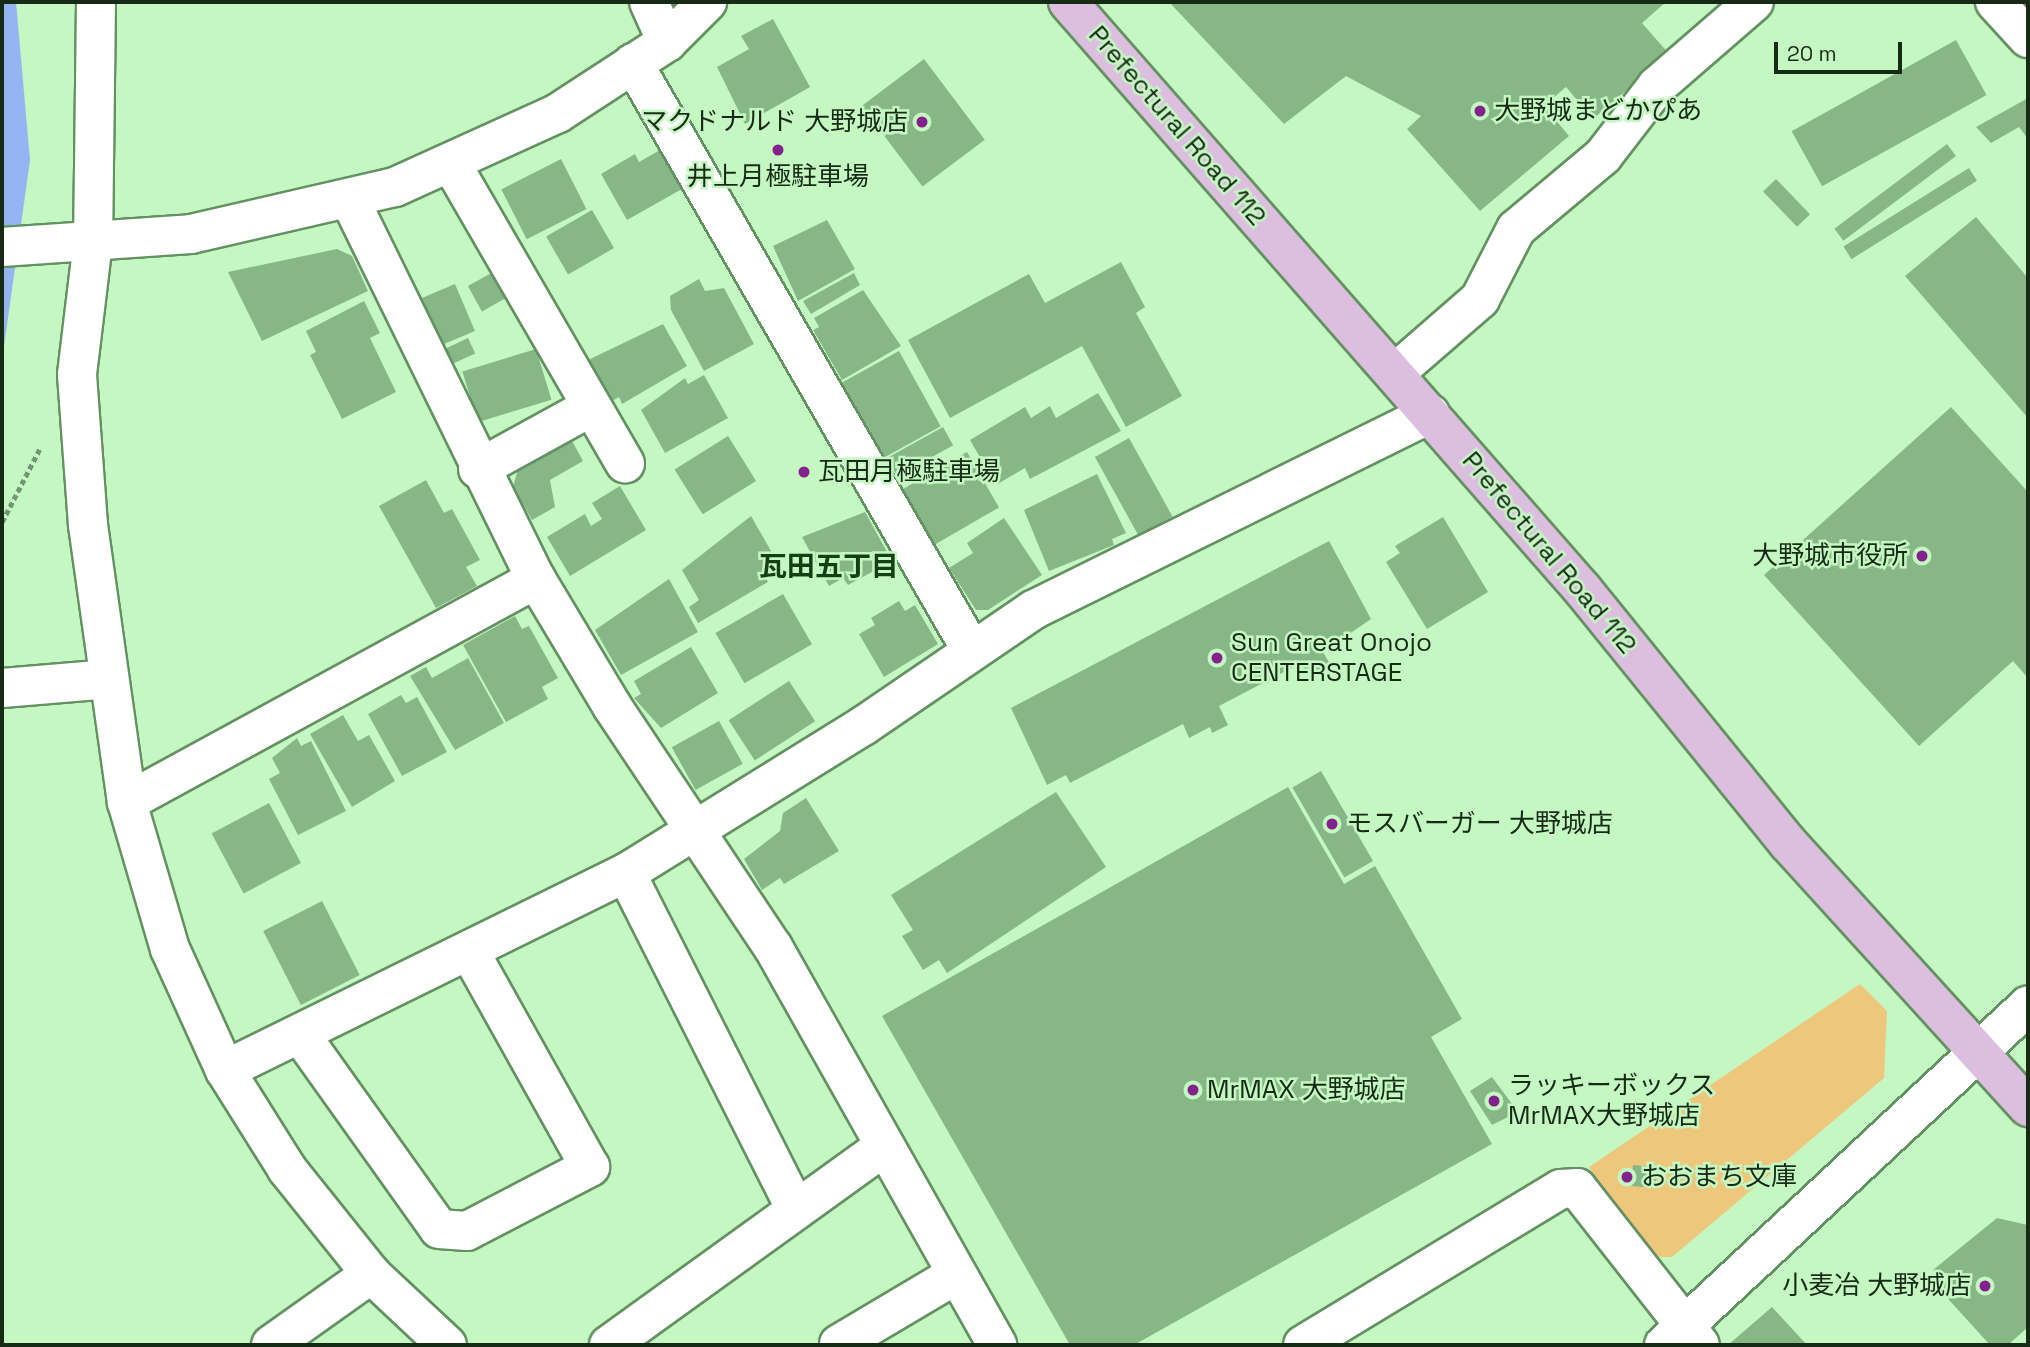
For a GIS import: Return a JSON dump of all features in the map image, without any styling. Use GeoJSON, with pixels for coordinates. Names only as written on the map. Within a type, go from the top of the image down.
{"type":"FeatureCollection","features":[{"type":"Feature","properties":{"kind":"main road","name":"Prefectural Road 112"},"geometry":{"type":"LineString","coordinates":[[1068,2],[1395,373],[1788,843],[2028,1107]]}},
{"type":"Feature","properties":{"kind":"street"},"geometry":{"type":"LineString","coordinates":[[96,2],[77,243],[77,375],[88,525],[127,802],[170,949],[225,1070],[287,1169],[371,1273],[447,1345]]}},
{"type":"Feature","properties":{"kind":"street"},"geometry":{"type":"LineString","coordinates":[[649,2],[667,42]]}},
{"type":"Feature","properties":{"kind":"street"},"geometry":{"type":"LineString","coordinates":[[2,247],[191,234],[350,200],[452,164],[558,113],[667,42],[707,2]]}},
{"type":"Feature","properties":{"kind":"street"},"geometry":{"type":"LineString","coordinates":[[1395,373],[1480,299],[1516,229],[1604,156],[1657,86],[1754,2]]}},
{"type":"Feature","properties":{"kind":"street"},"geometry":{"type":"LineString","coordinates":[[1995,2],[2028,38]]}},
{"type":"Feature","properties":{"kind":"street"},"geometry":{"type":"LineString","coordinates":[[633,64],[972,651]]}},
{"type":"Feature","properties":{"kind":"street"},"geometry":{"type":"LineString","coordinates":[[452,164],[625,463]]}},
{"type":"Feature","properties":{"kind":"street"},"geometry":{"type":"LineString","coordinates":[[350,200],[478,469],[536,579],[696,833],[773,947],[997,1345]]}},
{"type":"Feature","properties":{"kind":"street"},"geometry":{"type":"LineString","coordinates":[[478,469],[591,407]]}},
{"type":"Feature","properties":{"kind":"street"},"geometry":{"type":"LineString","coordinates":[[225,1070],[470,952],[625,873],[696,833],[1033,610],[1430,414]]}},
{"type":"Feature","properties":{"kind":"street"},"geometry":{"type":"LineString","coordinates":[[127,802],[536,579]]}},
{"type":"Feature","properties":{"kind":"street"},"geometry":{"type":"LineString","coordinates":[[2,688],[109,679]]}},
{"type":"Feature","properties":{"kind":"street"},"geometry":{"type":"LineString","coordinates":[[625,873],[796,1209]]}},
{"type":"Feature","properties":{"kind":"street"},"geometry":{"type":"LineString","coordinates":[[300,1034],[439,1229],[467,1231],[590,1167],[470,952]]}},
{"type":"Feature","properties":{"kind":"street"},"geometry":{"type":"LineString","coordinates":[[1303,1345],[1561,1189],[1577,1188],[1683,1339],[1980,1055],[2028,1005]]}},
{"type":"Feature","properties":{"kind":"street"},"geometry":{"type":"LineString","coordinates":[[609,1345],[885,1146]]}},
{"type":"Feature","properties":{"kind":"street"},"geometry":{"type":"LineString","coordinates":[[271,1345],[371,1273]]}},
{"type":"Feature","properties":{"kind":"street"},"geometry":{"type":"LineString","coordinates":[[839,1345],[957,1274]]}},
{"type":"Feature","properties":{"kind":"shaded area"},"geometry":{"type":"Polygon","coordinates":[[[1860,984],[1887,1011],[1884,1078],[1672,1257],[1651,1257],[1589,1167],[1860,984]]]}},
{"type":"Feature","properties":{"kind":"water"},"geometry":{"type":"Polygon","coordinates":[[[2,2],[16,2],[30,160],[2,361],[2,2]]]}},
{"type":"Feature","properties":{"kind":"building","name":"大野城まどかぴあ"},"geometry":{"type":"Polygon","coordinates":[[[1169,2],[1666,2],[1642,23],[1669,54],[1593,119],[1566,87],[1544,106],[1569,136],[1480,211],[1407,129],[1421,116],[1346,76],[1284,124],[1169,2]]]}},
{"type":"Feature","properties":{"kind":"building"},"geometry":{"type":"Polygon","coordinates":[[[773,19],[810,87],[745,124],[717,67],[749,49],[741,36],[773,19]]]}},
{"type":"Feature","properties":{"kind":"building"},"geometry":{"type":"Polygon","coordinates":[[[1956,40],[1987,95],[1822,186],[1792,131],[1956,40]]]}},
{"type":"Feature","properties":{"kind":"building","name":"マクドナルド 大野城店"},"geometry":{"type":"Polygon","coordinates":[[[924,59],[985,140],[922,187],[862,106],[924,59]]]}},
{"type":"Feature","properties":{"kind":"building"},"geometry":{"type":"Polygon","coordinates":[[[2028,98],[2028,139],[2019,127],[1991,143],[1976,127],[2028,98]]]}},
{"type":"Feature","properties":{"kind":"building"},"geometry":{"type":"Polygon","coordinates":[[[1947,144],[1956,156],[1843,241],[1834,229],[1947,144]]]}},
{"type":"Feature","properties":{"kind":"building"},"geometry":{"type":"Polygon","coordinates":[[[660,150],[682,189],[627,220],[601,174],[635,154],[639,162],[660,150]]]}},
{"type":"Feature","properties":{"kind":"building"},"geometry":{"type":"Polygon","coordinates":[[[561,159],[586,209],[527,239],[501,189],[561,159]]]}},
{"type":"Feature","properties":{"kind":"building"},"geometry":{"type":"Polygon","coordinates":[[[1969,168],[1977,181],[1851,259],[1843,246],[1969,168]]]}},
{"type":"Feature","properties":{"kind":"building"},"geometry":{"type":"Polygon","coordinates":[[[1776,179],[1810,214],[1797,227],[1763,192],[1776,179]]]}},
{"type":"Feature","properties":{"kind":"building"},"geometry":{"type":"Polygon","coordinates":[[[592,210],[614,248],[568,275],[546,236],[592,210]]]}},
{"type":"Feature","properties":{"kind":"building"},"geometry":{"type":"Polygon","coordinates":[[[1976,217],[2028,278],[2028,418],[1905,276],[1976,217]]]}},
{"type":"Feature","properties":{"kind":"building"},"geometry":{"type":"Polygon","coordinates":[[[827,220],[855,269],[798,301],[773,246],[827,220]]]}},
{"type":"Feature","properties":{"kind":"building"},"geometry":{"type":"Polygon","coordinates":[[[337,249],[352,256],[368,291],[262,341],[228,272],[337,249]]]}},
{"type":"Feature","properties":{"kind":"building"},"geometry":{"type":"Polygon","coordinates":[[[1121,262],[1145,307],[1136,313],[1182,396],[1126,427],[1082,346],[950,418],[908,340],[1029,274],[1045,303],[1121,262]]]}},
{"type":"Feature","properties":{"kind":"building"},"geometry":{"type":"Polygon","coordinates":[[[495,271],[509,296],[482,311],[468,286],[495,271]]]}},
{"type":"Feature","properties":{"kind":"building"},"geometry":{"type":"Polygon","coordinates":[[[854,273],[860,285],[811,314],[803,301],[854,273]]]}},
{"type":"Feature","properties":{"kind":"building"},"geometry":{"type":"Polygon","coordinates":[[[699,279],[705,291],[724,288],[754,344],[704,371],[671,310],[670,296],[699,279]]]}},
{"type":"Feature","properties":{"kind":"building"},"geometry":{"type":"Polygon","coordinates":[[[455,284],[475,331],[442,345],[422,298],[455,284]]]}},
{"type":"Feature","properties":{"kind":"building"},"geometry":{"type":"Polygon","coordinates":[[[863,290],[901,346],[842,380],[813,330],[819,327],[814,318],[863,290]]]}},
{"type":"Feature","properties":{"kind":"building"},"geometry":{"type":"Polygon","coordinates":[[[364,301],[380,333],[370,338],[396,392],[342,419],[310,355],[316,352],[306,331],[364,301]]]}},
{"type":"Feature","properties":{"kind":"building"},"geometry":{"type":"Polygon","coordinates":[[[663,324],[687,366],[622,404],[619,397],[610,402],[584,362],[663,324]]]}},
{"type":"Feature","properties":{"kind":"building"},"geometry":{"type":"Polygon","coordinates":[[[468,338],[475,353],[451,365],[444,349],[468,338]]]}},
{"type":"Feature","properties":{"kind":"building"},"geometry":{"type":"Polygon","coordinates":[[[536,349],[551,400],[478,422],[462,372],[536,349]]]}},
{"type":"Feature","properties":{"kind":"building"},"geometry":{"type":"Polygon","coordinates":[[[899,351],[941,426],[883,458],[841,383],[899,351]]]}},
{"type":"Feature","properties":{"kind":"building"},"geometry":{"type":"Polygon","coordinates":[[[704,375],[728,418],[665,453],[641,410],[685,378],[688,384],[704,375]]]}},
{"type":"Feature","properties":{"kind":"building"},"geometry":{"type":"Polygon","coordinates":[[[1098,393],[1121,431],[1030,479],[1025,468],[996,485],[970,440],[1025,407],[1031,418],[1050,406],[1056,418],[1098,393]]]}},
{"type":"Feature","properties":{"kind":"building"},"geometry":{"type":"Polygon","coordinates":[[[1951,407],[2028,492],[2028,678],[2013,661],[1919,746],[1764,575],[1951,407]]]}},
{"type":"Feature","properties":{"kind":"building"},"geometry":{"type":"Polygon","coordinates":[[[943,427],[953,445],[897,476],[887,458],[943,427]]]}},
{"type":"Feature","properties":{"kind":"building"},"geometry":{"type":"Polygon","coordinates":[[[728,436],[756,481],[703,514],[675,469],[728,436]]]}},
{"type":"Feature","properties":{"kind":"building"},"geometry":{"type":"Polygon","coordinates":[[[1129,438],[1173,517],[1139,536],[1095,457],[1129,438]]]}},
{"type":"Feature","properties":{"kind":"building"},"geometry":{"type":"Polygon","coordinates":[[[571,439],[583,461],[550,480],[555,507],[532,520],[513,487],[518,469],[571,439]]]}},
{"type":"Feature","properties":{"kind":"building"},"geometry":{"type":"Polygon","coordinates":[[[967,452],[999,507],[934,545],[902,490],[967,452]]]}},
{"type":"Feature","properties":{"kind":"building"},"geometry":{"type":"Polygon","coordinates":[[[1097,474],[1126,533],[1112,539],[1114,545],[1049,571],[1024,510],[1097,474]]]}},
{"type":"Feature","properties":{"kind":"building"},"geometry":{"type":"Polygon","coordinates":[[[426,480],[444,513],[452,509],[480,560],[466,567],[477,586],[436,608],[379,506],[426,480]]]}},
{"type":"Feature","properties":{"kind":"building"},"geometry":{"type":"Polygon","coordinates":[[[620,486],[646,530],[570,576],[547,537],[585,514],[591,526],[602,519],[592,503],[620,486]]]}},
{"type":"Feature","properties":{"kind":"building"},"geometry":{"type":"Polygon","coordinates":[[[865,512],[892,561],[848,585],[843,578],[829,586],[802,537],[865,512]]]}},
{"type":"Feature","properties":{"kind":"building"},"geometry":{"type":"Polygon","coordinates":[[[751,516],[778,563],[762,572],[768,582],[698,623],[689,607],[699,600],[682,570],[751,516]]]}},
{"type":"Feature","properties":{"kind":"building"},"geometry":{"type":"Polygon","coordinates":[[[1443,517],[1488,592],[1427,629],[1386,562],[1400,553],[1395,546],[1443,517]]]}},
{"type":"Feature","properties":{"kind":"building"},"geometry":{"type":"Polygon","coordinates":[[[1004,518],[1042,575],[988,610],[976,610],[949,568],[973,553],[967,543],[1004,518]]]}},
{"type":"Feature","properties":{"kind":"building","name":"Sun Great Onojo CENTERSTAGE"},"geometry":{"type":"Polygon","coordinates":[[[1329,541],[1371,619],[1323,652],[1330,664],[1307,675],[1301,663],[1219,706],[1228,725],[1212,733],[1210,727],[1189,738],[1183,724],[1070,783],[1066,775],[1047,785],[1011,708],[1329,541]]]}},
{"type":"Feature","properties":{"kind":"building"},"geometry":{"type":"Polygon","coordinates":[[[669,579],[698,632],[621,675],[595,630],[669,579]]]}},
{"type":"Feature","properties":{"kind":"building"},"geometry":{"type":"Polygon","coordinates":[[[783,594],[812,644],[744,683],[715,633],[783,594]]]}},
{"type":"Feature","properties":{"kind":"building"},"geometry":{"type":"Polygon","coordinates":[[[899,601],[905,611],[915,605],[938,644],[884,677],[859,634],[875,625],[871,618],[899,601]]]}},
{"type":"Feature","properties":{"kind":"building"},"geometry":{"type":"Polygon","coordinates":[[[515,616],[522,629],[529,626],[558,678],[542,687],[548,699],[506,722],[463,645],[515,616]]]}},
{"type":"Feature","properties":{"kind":"building"},"geometry":{"type":"Polygon","coordinates":[[[691,647],[718,693],[661,728],[634,698],[641,694],[634,681],[691,647]]]}},
{"type":"Feature","properties":{"kind":"building"},"geometry":{"type":"Polygon","coordinates":[[[468,658],[504,723],[455,750],[410,676],[426,667],[432,678],[468,658]]]}},
{"type":"Feature","properties":{"kind":"building"},"geometry":{"type":"Polygon","coordinates":[[[789,681],[815,721],[755,760],[729,720],[789,681]]]}},
{"type":"Feature","properties":{"kind":"building"},"geometry":{"type":"Polygon","coordinates":[[[401,695],[406,703],[417,697],[447,752],[402,776],[368,714],[401,695]]]}},
{"type":"Feature","properties":{"kind":"building"},"geometry":{"type":"Polygon","coordinates":[[[343,715],[358,741],[369,735],[395,781],[352,807],[310,734],[343,715]]]}},
{"type":"Feature","properties":{"kind":"building"},"geometry":{"type":"Polygon","coordinates":[[[719,721],[743,764],[696,790],[672,747],[719,721]]]}},
{"type":"Feature","properties":{"kind":"building"},"geometry":{"type":"Polygon","coordinates":[[[297,738],[301,746],[311,741],[346,811],[298,835],[269,779],[280,773],[272,758],[297,738]]]}},
{"type":"Feature","properties":{"kind":"building","name":"モスバーガー 大野城店"},"geometry":{"type":"Polygon","coordinates":[[[1321,771],[1373,861],[1344,878],[1292,788],[1321,771]]]}},
{"type":"Feature","properties":{"kind":"building","name":"MrMAX 大野城店"},"geometry":{"type":"Polygon","coordinates":[[[1288,787],[1344,884],[1375,866],[1462,1019],[1431,1037],[1492,1144],[1134,1345],[1070,1345],[882,1016],[1288,787]]]}},
{"type":"Feature","properties":{"kind":"building"},"geometry":{"type":"Polygon","coordinates":[[[1056,792],[1106,867],[947,973],[939,960],[923,970],[902,936],[913,930],[891,895],[1056,792]]]}},
{"type":"Feature","properties":{"kind":"building"},"geometry":{"type":"Polygon","coordinates":[[[806,798],[839,851],[784,884],[780,878],[762,890],[744,859],[780,831],[783,813],[806,798]]]}},
{"type":"Feature","properties":{"kind":"building"},"geometry":{"type":"Polygon","coordinates":[[[269,803],[301,863],[244,894],[212,834],[269,803]]]}},
{"type":"Feature","properties":{"kind":"building"},"geometry":{"type":"Polygon","coordinates":[[[322,901],[360,975],[301,1005],[263,931],[322,901]]]}},
{"type":"Feature","properties":{"kind":"building","name":"ラッキーボックス MrMAX大野城店"},"geometry":{"type":"Polygon","coordinates":[[[1492,1077],[1518,1112],[1492,1125],[1470,1091],[1492,1077]]]}},
{"type":"Feature","properties":{"kind":"building"},"geometry":{"type":"Polygon","coordinates":[[[1633,1165],[1657,1167],[1655,1188],[1631,1186],[1633,1165]]]}},
{"type":"Feature","properties":{"kind":"building","name":"おおまち文庫"},"geometry":{"type":"Polygon","coordinates":[[[1625,1172],[1631,1173],[1630,1182],[1624,1181],[1625,1172]]]}},
{"type":"Feature","properties":{"kind":"building","name":"小麦冶 大野城店"},"geometry":{"type":"Polygon","coordinates":[[[1997,1218],[2028,1225],[2028,1327],[2008,1345],[1990,1345],[1940,1290],[1944,1282],[1933,1270],[1997,1218]]]}},
{"type":"Feature","properties":{"kind":"building"},"geometry":{"type":"Polygon","coordinates":[[[1772,1307],[1807,1345],[1728,1345],[1772,1307]]]}},
{"type":"Feature","properties":{"kind":"place","name":"大野城まどかぴあ"},"geometry":{"type":"Point","coordinates":[1480,111]}},
{"type":"Feature","properties":{"kind":"place","name":"マクドナルド 大野城店"},"geometry":{"type":"Point","coordinates":[922,122]}},
{"type":"Feature","properties":{"kind":"place","name":"井上月極駐車場"},"geometry":{"type":"Point","coordinates":[778,150]}},
{"type":"Feature","properties":{"kind":"place","name":"瓦田月極駐車場"},"geometry":{"type":"Point","coordinates":[804,472]}},
{"type":"Feature","properties":{"kind":"place","name":"大野城市役所"},"geometry":{"type":"Point","coordinates":[1922,556]}},
{"type":"Feature","properties":{"kind":"place","name":"Sun Great Onojo CENTERSTAGE"},"geometry":{"type":"Point","coordinates":[1217,658]}},
{"type":"Feature","properties":{"kind":"place","name":"モスバーガー 大野城店"},"geometry":{"type":"Point","coordinates":[1332,824]}},
{"type":"Feature","properties":{"kind":"place","name":"MrMAX 大野城店"},"geometry":{"type":"Point","coordinates":[1193,1090]}},
{"type":"Feature","properties":{"kind":"place","name":"ラッキーボックス MrMAX大野城店"},"geometry":{"type":"Point","coordinates":[1494,1101]}},
{"type":"Feature","properties":{"kind":"place","name":"おおまち文庫"},"geometry":{"type":"Point","coordinates":[1627,1177]}},
{"type":"Feature","properties":{"kind":"place","name":"小麦冶 大野城店"},"geometry":{"type":"Point","coordinates":[1985,1286]}},
{"type":"Feature","properties":{"kind":"district","name":"瓦田五丁目"},"geometry":{"type":"Point","coordinates":[829,566]}}]}
